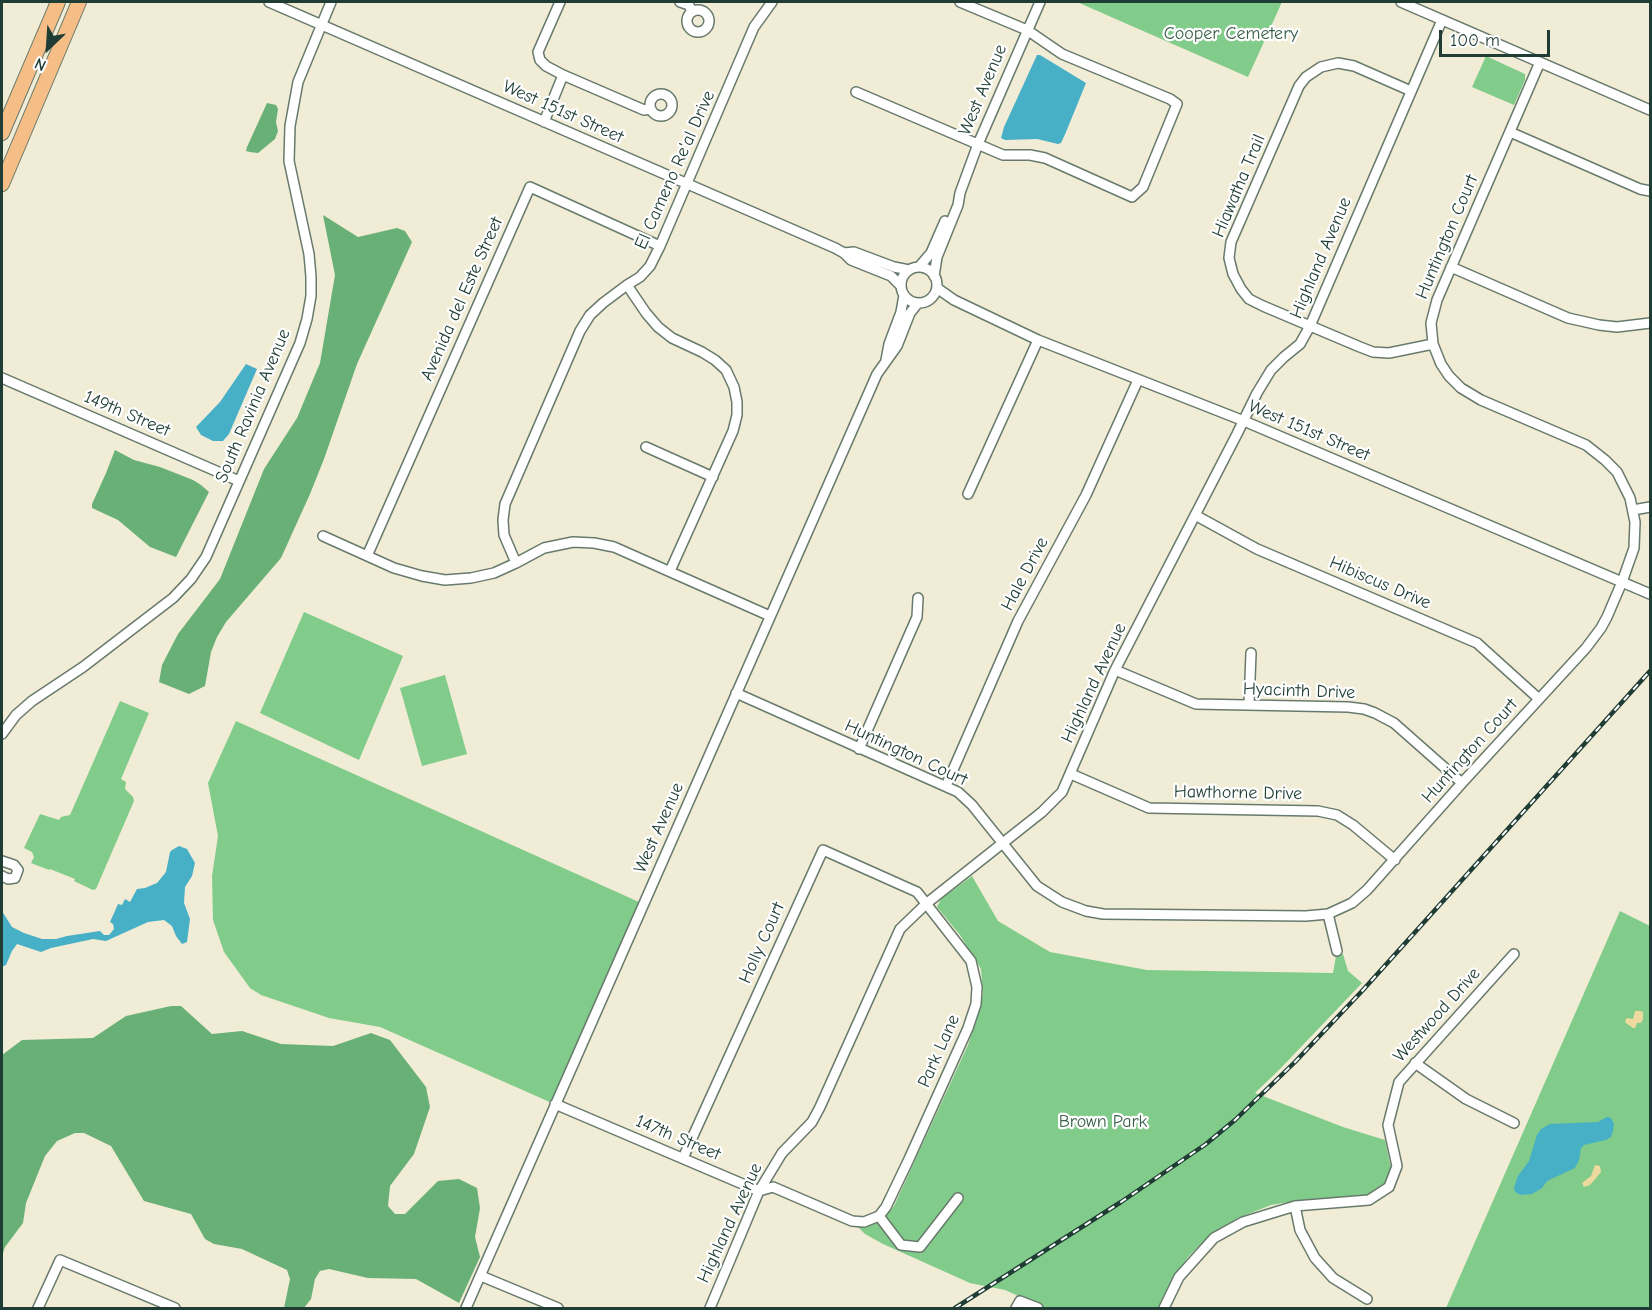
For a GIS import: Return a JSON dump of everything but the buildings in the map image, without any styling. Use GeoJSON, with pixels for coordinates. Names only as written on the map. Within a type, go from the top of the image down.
{"type":"FeatureCollection","features":[{"type":"Feature","properties":{"kind":"highway"},"geometry":{"type":"LineString","coordinates":[[2,133],[5,116],[58,2]]}},
{"type":"Feature","properties":{"kind":"highway"},"geometry":{"type":"LineString","coordinates":[[2,184],[79,2]]}},
{"type":"Feature","properties":{"kind":"street","name":"West 151st Street"},"geometry":{"type":"LineString","coordinates":[[269,2],[844,253],[851,260],[891,276],[902,290]]}},
{"type":"Feature","properties":{"kind":"street","name":"South Ravinia Avenue"},"geometry":{"type":"LineString","coordinates":[[2,734],[16,714],[32,701],[83,667],[173,598],[206,558],[300,343],[307,319],[311,296],[309,254],[289,161],[290,126],[298,82],[331,2]]}},
{"type":"Feature","properties":{"kind":"street"},"geometry":{"type":"LineString","coordinates":[[560,2],[538,52],[540,60],[563,75],[644,110],[651,109]]}},
{"type":"Feature","properties":{"kind":"street"},"geometry":{"type":"LineString","coordinates":[[680,2],[689,5],[692,12]]}},
{"type":"Feature","properties":{"kind":"street","name":"El Cameno Re'al Drive"},"geometry":{"type":"LineString","coordinates":[[516,563],[504,535],[502,520],[505,504],[580,331],[590,315],[640,277],[650,266],[754,27],[772,2]]}},
{"type":"Feature","properties":{"kind":"street"},"geometry":{"type":"LineString","coordinates":[[856,92],[1003,155],[1030,154],[1045,158],[1132,197],[1143,187],[1177,104],[1062,54],[1027,30],[960,2]]}},
{"type":"Feature","properties":{"kind":"street","name":"West Avenue"},"geometry":{"type":"LineString","coordinates":[[934,276],[937,257],[958,205],[960,192],[978,144],[1040,2]]}},
{"type":"Feature","properties":{"kind":"street"},"geometry":{"type":"LineString","coordinates":[[1401,2],[1650,110]]}},
{"type":"Feature","properties":{"kind":"street","name":"Highland Avenue"},"geometry":{"type":"LineString","coordinates":[[710,1308],[759,1191],[782,1153],[812,1122],[820,1107],[900,928],[927,903],[1054,802],[1062,792],[1115,670],[1257,393],[1267,376],[1284,357],[1300,344],[1310,326],[1442,20]]}},
{"type":"Feature","properties":{"kind":"street","name":"Huntington Court"},"geometry":{"type":"LineString","coordinates":[[736,693],[946,786],[965,797],[1037,886],[1062,902],[1086,911],[1102,914],[1306,916],[1328,914],[1352,903],[1395,860],[1594,638],[1622,582],[1634,548],[1635,531],[1630,498],[1620,478],[1605,460],[1579,442],[1481,400],[1461,388],[1441,364],[1433,344],[1431,323],[1434,309],[1540,62]]}},
{"type":"Feature","properties":{"kind":"street","name":"Hiawatha Trail"},"geometry":{"type":"LineString","coordinates":[[1411,91],[1354,66],[1338,63],[1321,67],[1306,77],[1299,86],[1231,243],[1229,258],[1233,274],[1249,299],[1310,326],[1373,352],[1389,353],[1433,344]]}},
{"type":"Feature","properties":{"kind":"street"},"geometry":{"type":"LineString","coordinates":[[544,122],[563,75]]}},
{"type":"Feature","properties":{"kind":"street"},"geometry":{"type":"LineString","coordinates":[[1510,132],[1640,189],[1650,191]]}},
{"type":"Feature","properties":{"kind":"street","name":"Avenida del Este Street"},"geometry":{"type":"LineString","coordinates":[[367,556],[530,187],[660,246]]}},
{"type":"Feature","properties":{"kind":"street","name":"West Avenue"},"geometry":{"type":"LineString","coordinates":[[914,268],[931,253],[952,203],[960,192]]}},
{"type":"Feature","properties":{"kind":"street","name":"West 151st Street"},"geometry":{"type":"LineString","coordinates":[[844,253],[854,252],[894,267],[914,268]]}},
{"type":"Feature","properties":{"kind":"street"},"geometry":{"type":"LineString","coordinates":[[1451,267],[1568,318],[1617,327],[1650,323]]}},
{"type":"Feature","properties":{"kind":"street"},"geometry":{"type":"LineString","coordinates":[[914,268],[930,271],[934,276],[937,288],[930,299],[918,303],[907,299],[902,290],[903,276],[914,268]]}},
{"type":"Feature","properties":{"kind":"street"},"geometry":{"type":"LineString","coordinates":[[627,285],[658,327],[672,338],[715,360],[726,370],[734,387],[737,402],[734,431],[670,571]]}},
{"type":"Feature","properties":{"kind":"street","name":"West 151st Street"},"geometry":{"type":"LineString","coordinates":[[937,288],[954,300],[1038,340],[1244,420],[1650,594]]}},
{"type":"Feature","properties":{"kind":"street","name":"West Avenue"},"geometry":{"type":"LineString","coordinates":[[885,363],[889,344],[901,312],[902,290]]}},
{"type":"Feature","properties":{"kind":"street","name":"West 151st Street"},"geometry":{"type":"LineString","coordinates":[[930,299],[954,300]]}},
{"type":"Feature","properties":{"kind":"street","name":"West Avenue"},"geometry":{"type":"LineString","coordinates":[[466,1308],[877,374],[897,346],[910,313],[918,303]]}},
{"type":"Feature","properties":{"kind":"street"},"geometry":{"type":"LineString","coordinates":[[969,494],[1038,340]]}},
{"type":"Feature","properties":{"kind":"street","name":"149th Street"},"geometry":{"type":"LineString","coordinates":[[2,378],[239,481]]}},
{"type":"Feature","properties":{"kind":"street","name":"Hale Drive"},"geometry":{"type":"LineString","coordinates":[[946,786],[1018,621],[1086,495],[1137,380]]}},
{"type":"Feature","properties":{"kind":"street"},"geometry":{"type":"LineString","coordinates":[[646,447],[713,477]]}},
{"type":"Feature","properties":{"kind":"street"},"geometry":{"type":"LineString","coordinates":[[1633,510],[1650,507]]}},
{"type":"Feature","properties":{"kind":"street","name":"Hibiscus Drive"},"geometry":{"type":"LineString","coordinates":[[1195,515],[1257,549],[1477,643],[1539,699]]}},
{"type":"Feature","properties":{"kind":"street"},"geometry":{"type":"LineString","coordinates":[[323,536],[394,568],[445,580],[494,573],[544,548],[573,542],[594,543],[614,547],[770,616]]}},
{"type":"Feature","properties":{"kind":"street"},"geometry":{"type":"LineString","coordinates":[[859,749],[917,617],[918,598]]}},
{"type":"Feature","properties":{"kind":"street"},"geometry":{"type":"LineString","coordinates":[[1249,705],[1251,652]]}},
{"type":"Feature","properties":{"kind":"street","name":"Hyacinth Drive"},"geometry":{"type":"LineString","coordinates":[[1115,670],[1196,704],[1348,706],[1370,711],[1394,723],[1462,783]]}},
{"type":"Feature","properties":{"kind":"street","name":"Hawthorne Drive"},"geometry":{"type":"LineString","coordinates":[[1071,774],[1149,808],[1318,811],[1337,815],[1353,825],[1395,860]]}},
{"type":"Feature","properties":{"kind":"street","name":"Holly Court"},"geometry":{"type":"LineString","coordinates":[[683,1158],[823,850],[917,892],[927,903]]}},
{"type":"Feature","properties":{"kind":"street"},"geometry":{"type":"LineString","coordinates":[[2,861],[14,865],[18,870],[15,878],[8,879],[2,876]]}},
{"type":"Feature","properties":{"kind":"street","name":"Park Lane"},"geometry":{"type":"LineString","coordinates":[[879,1216],[886,1207],[909,1159],[968,1028],[976,1004],[977,987],[971,961],[927,903]]}},
{"type":"Feature","properties":{"kind":"street"},"geometry":{"type":"LineString","coordinates":[[1328,914],[1337,951]]}},
{"type":"Feature","properties":{"kind":"street","name":"Westwood Drive"},"geometry":{"type":"LineString","coordinates":[[1164,1308],[1179,1277],[1214,1238],[1243,1222],[1295,1206],[1369,1200],[1389,1187],[1397,1166],[1388,1125],[1399,1082],[1514,954]]}},
{"type":"Feature","properties":{"kind":"street"},"geometry":{"type":"LineString","coordinates":[[1415,1064],[1466,1099],[1514,1123]]}},
{"type":"Feature","properties":{"kind":"street","name":"147th Street"},"geometry":{"type":"LineString","coordinates":[[555,1104],[759,1191],[773,1187],[852,1221],[864,1222],[879,1216]]}},
{"type":"Feature","properties":{"kind":"street"},"geometry":{"type":"LineString","coordinates":[[879,1216],[901,1245],[920,1247],[958,1198]]}},
{"type":"Feature","properties":{"kind":"street"},"geometry":{"type":"LineString","coordinates":[[1295,1206],[1300,1230],[1315,1258],[1333,1278],[1367,1299]]}},
{"type":"Feature","properties":{"kind":"street"},"geometry":{"type":"LineString","coordinates":[[38,1308],[60,1260],[175,1308]]}},
{"type":"Feature","properties":{"kind":"street"},"geometry":{"type":"LineString","coordinates":[[481,1275],[558,1308]]}},
{"type":"Feature","properties":{"kind":"street"},"geometry":{"type":"LineString","coordinates":[[1018,1305],[1038,1308]]}},
{"type":"Feature","properties":{"kind":"green space","name":"Cooper Cemetery"},"geometry":{"type":"Polygon","coordinates":[[[1077,2],[1282,2],[1248,77],[1077,2]]]}},
{"type":"Feature","properties":{"kind":"green space"},"geometry":{"type":"Polygon","coordinates":[[[1486,56],[1525,74],[1525,80],[1514,105],[1472,87],[1486,56]]]}},
{"type":"Feature","properties":{"kind":"green space"},"geometry":{"type":"Polygon","coordinates":[[[267,103],[276,105],[278,109],[276,122],[278,131],[275,139],[258,153],[246,151],[247,147],[267,103]]]}},
{"type":"Feature","properties":{"kind":"green space"},"geometry":{"type":"Polygon","coordinates":[[[323,215],[358,237],[397,228],[405,231],[412,242],[357,364],[324,459],[281,558],[226,622],[211,652],[205,686],[189,694],[159,682],[162,665],[178,634],[220,579],[264,469],[297,418],[320,363],[335,275],[323,215]]]}},
{"type":"Feature","properties":{"kind":"green space"},"geometry":{"type":"Polygon","coordinates":[[[115,450],[134,460],[193,480],[209,492],[176,557],[150,547],[118,520],[92,508],[115,450]]]}},
{"type":"Feature","properties":{"kind":"green space"},"geometry":{"type":"Polygon","coordinates":[[[304,612],[403,656],[359,760],[260,713],[304,612]]]}},
{"type":"Feature","properties":{"kind":"green space"},"geometry":{"type":"Polygon","coordinates":[[[445,675],[467,754],[422,766],[400,688],[445,675]]]}},
{"type":"Feature","properties":{"kind":"green space"},"geometry":{"type":"Polygon","coordinates":[[[120,701],[149,713],[121,779],[126,782],[125,789],[134,801],[96,889],[93,890],[74,881],[75,879],[31,863],[34,857],[32,852],[24,848],[40,814],[59,820],[61,817],[70,815],[120,701]]]}},
{"type":"Feature","properties":{"kind":"green space"},"geometry":{"type":"Polygon","coordinates":[[[236,721],[639,902],[552,1103],[380,1027],[329,1018],[261,995],[250,988],[224,952],[213,920],[212,876],[218,836],[208,783],[236,721]]]}},
{"type":"Feature","properties":{"kind":"green space","name":"Brown Park"},"geometry":{"type":"Polygon","coordinates":[[[972,876],[998,921],[1050,952],[1147,970],[1333,973],[1336,956],[1343,954],[1348,971],[1362,983],[1255,1093],[1343,1127],[1385,1140],[1391,1168],[1385,1185],[1368,1196],[1340,1200],[1316,1199],[1271,1205],[1238,1218],[1208,1237],[1189,1256],[1174,1276],[1159,1308],[1045,1308],[1005,1290],[970,1283],[865,1234],[858,1227],[877,1223],[894,1206],[968,1045],[978,1015],[983,994],[981,969],[960,935],[937,907],[941,899],[972,876]]]}},
{"type":"Feature","properties":{"kind":"green space"},"geometry":{"type":"Polygon","coordinates":[[[1620,911],[1650,926],[1650,1308],[1446,1308],[1620,911]]]}},
{"type":"Feature","properties":{"kind":"green space"},"geometry":{"type":"Polygon","coordinates":[[[181,1006],[212,1034],[242,1031],[281,1044],[333,1046],[371,1033],[390,1040],[426,1087],[430,1107],[414,1154],[390,1186],[388,1206],[395,1214],[405,1214],[438,1181],[459,1179],[477,1188],[480,1208],[475,1237],[480,1257],[459,1303],[416,1279],[368,1278],[329,1269],[320,1271],[315,1279],[311,1299],[304,1308],[284,1308],[290,1279],[287,1270],[242,1249],[214,1244],[205,1239],[191,1214],[144,1201],[111,1146],[84,1133],[75,1133],[57,1141],[45,1156],[26,1203],[23,1223],[5,1247],[2,1256],[2,1055],[22,1040],[93,1038],[126,1016],[181,1006]]]}},
{"type":"Feature","properties":{"kind":"sand"},"geometry":{"type":"Polygon","coordinates":[[[1635,1011],[1643,1012],[1643,1019],[1633,1028],[1625,1021],[1627,1018],[1633,1019],[1635,1011]]]}},
{"type":"Feature","properties":{"kind":"sand"},"geometry":{"type":"Polygon","coordinates":[[[1595,1165],[1600,1166],[1601,1172],[1590,1185],[1584,1187],[1582,1183],[1591,1176],[1595,1165]]]}},
{"type":"Feature","properties":{"kind":"water"},"geometry":{"type":"Polygon","coordinates":[[[1037,55],[1086,83],[1061,143],[1058,144],[1037,139],[1005,140],[1001,138],[1037,55]]]}},
{"type":"Feature","properties":{"kind":"water"},"geometry":{"type":"Polygon","coordinates":[[[246,364],[257,369],[229,434],[223,441],[213,441],[201,435],[196,427],[220,402],[246,364]]]}},
{"type":"Feature","properties":{"kind":"water"},"geometry":{"type":"Polygon","coordinates":[[[179,846],[187,849],[195,863],[192,876],[185,887],[184,903],[190,919],[187,942],[182,944],[172,926],[164,920],[148,922],[106,941],[93,939],[41,952],[17,944],[6,965],[2,967],[2,911],[12,927],[42,939],[56,939],[100,931],[104,935],[109,935],[114,929],[110,922],[118,904],[122,905],[125,899],[130,902],[137,889],[157,883],[166,872],[170,852],[179,846]]]}},
{"type":"Feature","properties":{"kind":"water"},"geometry":{"type":"Polygon","coordinates":[[[1607,1117],[1611,1118],[1614,1124],[1611,1137],[1584,1145],[1575,1168],[1547,1181],[1542,1188],[1532,1194],[1521,1195],[1515,1192],[1514,1187],[1518,1176],[1529,1161],[1541,1129],[1550,1124],[1598,1122],[1607,1117]]]}},
{"type":"Feature","properties":{"kind":"railway"},"geometry":{"type":"LineString","coordinates":[[955,1308],[1121,1202],[1206,1144],[1235,1120],[1295,1062],[1363,990],[1650,671]]}}]}
